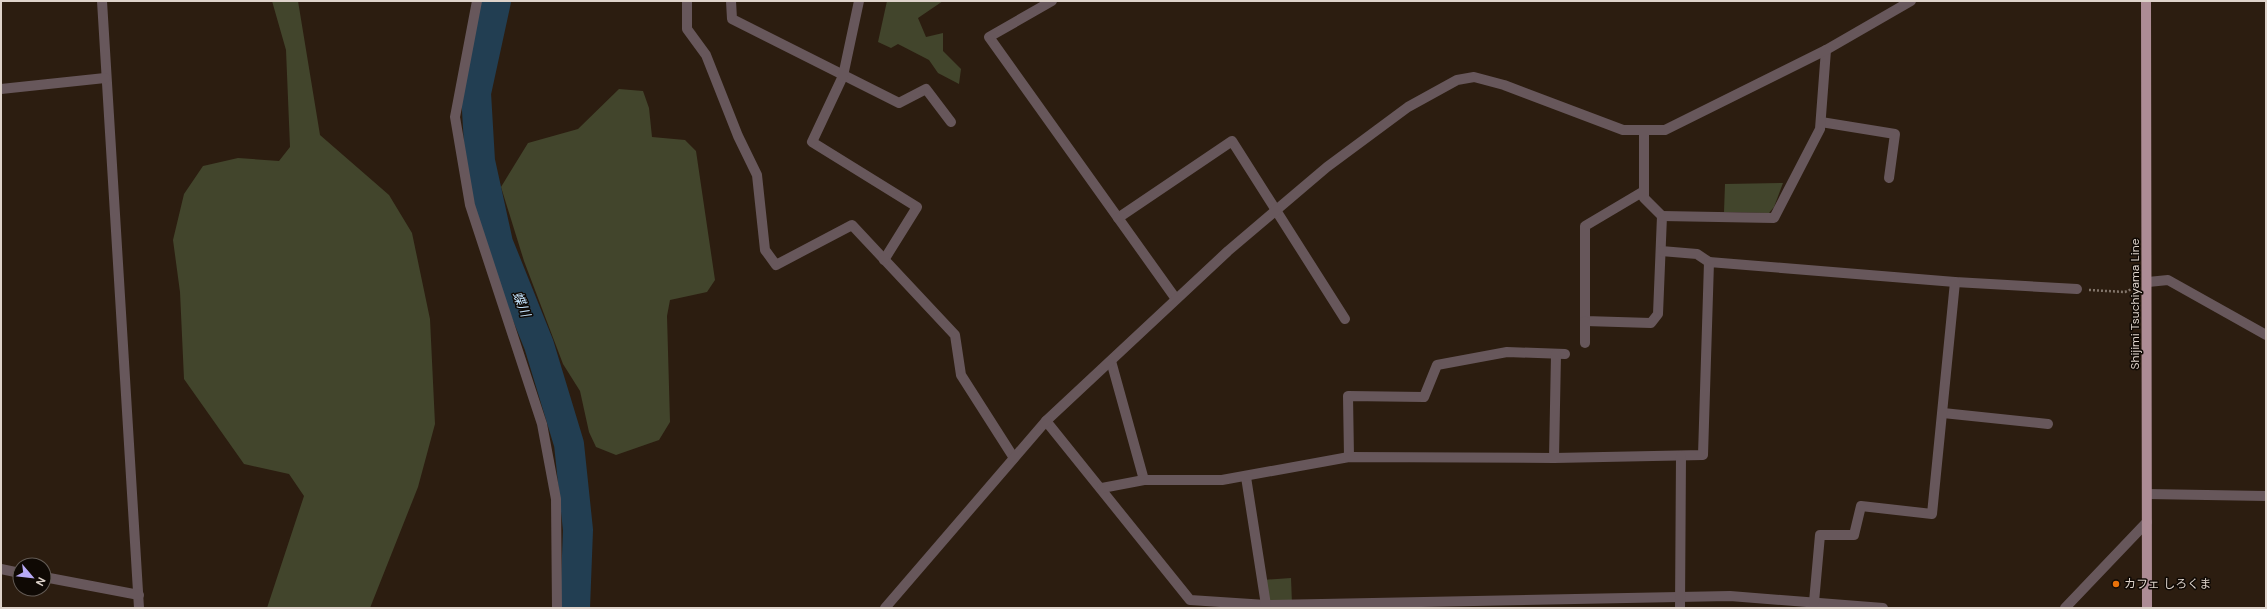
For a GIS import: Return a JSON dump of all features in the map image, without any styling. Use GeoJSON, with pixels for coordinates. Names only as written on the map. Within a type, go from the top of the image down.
{"type":"FeatureCollection","features":[{"type":"Feature","properties":{"kind":"main road","name":"Shijimi Tsuchiyama Line"},"geometry":{"type":"LineString","coordinates":[[2146,1],[2148,282],[2147,608]]}},
{"type":"Feature","properties":{"kind":"street"},"geometry":{"type":"LineString","coordinates":[[102,1],[105,78],[139,608]]}},
{"type":"Feature","properties":{"kind":"street"},"geometry":{"type":"LineString","coordinates":[[477,1],[455,117],[470,204],[542,424],[556,499],[557,608]]}},
{"type":"Feature","properties":{"kind":"street"},"geometry":{"type":"LineString","coordinates":[[686,1],[686,29],[706,55],[738,136],[756,174],[765,250],[776,265],[852,226],[955,335],[962,375],[1014,458]]}},
{"type":"Feature","properties":{"kind":"street"},"geometry":{"type":"LineString","coordinates":[[731,1],[732,19],[899,103],[926,89],[951,122]]}},
{"type":"Feature","properties":{"kind":"street"},"geometry":{"type":"LineString","coordinates":[[859,1],[843,76],[812,142],[917,207],[884,260]]}},
{"type":"Feature","properties":{"kind":"street"},"geometry":{"type":"LineString","coordinates":[[1052,1],[989,37],[1176,299]]}},
{"type":"Feature","properties":{"kind":"street"},"geometry":{"type":"LineString","coordinates":[[885,608],[1046,421],[1228,251],[1327,167],[1408,107],[1457,80],[1474,77],[1504,85],[1623,130],[1665,130],[1826,50],[1911,1]]}},
{"type":"Feature","properties":{"kind":"street"},"geometry":{"type":"LineString","coordinates":[[1644,131],[1644,198],[1662,216],[1774,218],[1820,129],[1822,122],[1826,50]]}},
{"type":"Feature","properties":{"kind":"street"},"geometry":{"type":"LineString","coordinates":[[1,89],[105,78]]}},
{"type":"Feature","properties":{"kind":"street"},"geometry":{"type":"LineString","coordinates":[[1822,122],[1895,134],[1889,178]]}},
{"type":"Feature","properties":{"kind":"street"},"geometry":{"type":"LineString","coordinates":[[1118,218],[1232,140],[1275,211],[1345,319]]}},
{"type":"Feature","properties":{"kind":"street"},"geometry":{"type":"LineString","coordinates":[[1585,343],[1585,226],[1644,191]]}},
{"type":"Feature","properties":{"kind":"street"},"geometry":{"type":"LineString","coordinates":[[1585,321],[1651,323],[1658,314],[1662,216]]}},
{"type":"Feature","properties":{"kind":"street"},"geometry":{"type":"LineString","coordinates":[[1661,251],[1696,254],[1709,262],[1955,282],[2077,289]]}},
{"type":"Feature","properties":{"kind":"street"},"geometry":{"type":"LineString","coordinates":[[1102,488],[1144,480],[1222,480],[1246,477],[1349,456],[1554,458],[1704,455],[1709,262]]}},
{"type":"Feature","properties":{"kind":"street"},"geometry":{"type":"LineString","coordinates":[[2148,282],[2168,280],[2266,335]]}},
{"type":"Feature","properties":{"kind":"street"},"geometry":{"type":"LineString","coordinates":[[1814,602],[1820,535],[1854,535],[1861,506],[1932,514],[1955,282]]}},
{"type":"Feature","properties":{"kind":"street"},"geometry":{"type":"LineString","coordinates":[[1349,456],[1348,396],[1424,397],[1437,365],[1507,352],[1560,354],[1554,458]]}},
{"type":"Feature","properties":{"kind":"street"},"geometry":{"type":"LineString","coordinates":[[1111,361],[1144,480]]}},
{"type":"Feature","properties":{"kind":"street"},"geometry":{"type":"LineString","coordinates":[[1943,413],[2048,424]]}},
{"type":"Feature","properties":{"kind":"street"},"geometry":{"type":"LineString","coordinates":[[1046,421],[1198,608]]}},
{"type":"Feature","properties":{"kind":"street"},"geometry":{"type":"LineString","coordinates":[[1680,608],[1681,456]]}},
{"type":"Feature","properties":{"kind":"street"},"geometry":{"type":"LineString","coordinates":[[1246,477],[1266,605]]}},
{"type":"Feature","properties":{"kind":"street"},"geometry":{"type":"LineString","coordinates":[[2147,494],[2266,496]]}},
{"type":"Feature","properties":{"kind":"street"},"geometry":{"type":"LineString","coordinates":[[2066,608],[2147,522]]}},
{"type":"Feature","properties":{"kind":"street"},"geometry":{"type":"LineString","coordinates":[[1,569],[12,571]]}},
{"type":"Feature","properties":{"kind":"street"},"geometry":{"type":"LineString","coordinates":[[52,579],[139,595]]}},
{"type":"Feature","properties":{"kind":"street"},"geometry":{"type":"LineString","coordinates":[[1190,600],[1266,605],[1537,604],[1730,596],[1794,604],[1814,602],[1883,608]]}},
{"type":"Feature","properties":{"kind":"path"},"geometry":{"type":"LineString","coordinates":[[2077,289],[2125,292],[2148,282]]}},
{"type":"Feature","properties":{"kind":"green space"},"geometry":{"type":"Polygon","coordinates":[[[272,1],[298,1],[320,135],[389,195],[412,233],[430,319],[435,424],[418,487],[370,608],[267,608],[304,496],[289,474],[244,464],[184,379],[180,292],[173,240],[184,194],[203,166],[238,158],[279,161],[290,147],[286,50],[272,1]]]}},
{"type":"Feature","properties":{"kind":"green space"},"geometry":{"type":"Polygon","coordinates":[[[887,1],[943,1],[918,18],[926,37],[943,33],[943,51],[961,69],[959,84],[938,73],[929,60],[898,44],[891,48],[878,42],[887,1]]]}},
{"type":"Feature","properties":{"kind":"green space"},"geometry":{"type":"Polygon","coordinates":[[[619,89],[643,91],[649,108],[652,137],[685,140],[696,151],[715,280],[707,292],[670,300],[667,316],[670,422],[659,440],[616,455],[596,447],[589,432],[580,391],[563,364],[524,261],[501,187],[528,143],[578,129],[619,89]]]}},
{"type":"Feature","properties":{"kind":"green space"},"geometry":{"type":"Polygon","coordinates":[[[1783,183],[1774,207],[1769,213],[1724,212],[1725,184],[1783,183]]]}},
{"type":"Feature","properties":{"kind":"green space"},"geometry":{"type":"Polygon","coordinates":[[[1291,578],[1292,604],[1266,605],[1262,580],[1291,578]]]}},
{"type":"Feature","properties":{"kind":"waterway","name":"蝶川"},"geometry":{"type":"LineString","coordinates":[[496,1],[476,93],[480,161],[498,243],[539,345],[569,444],[578,530],[575,608]]}},
{"type":"Feature","properties":{"kind":"place","name":"カフェ しろくま"},"geometry":{"type":"Point","coordinates":[2116,584]}}]}
